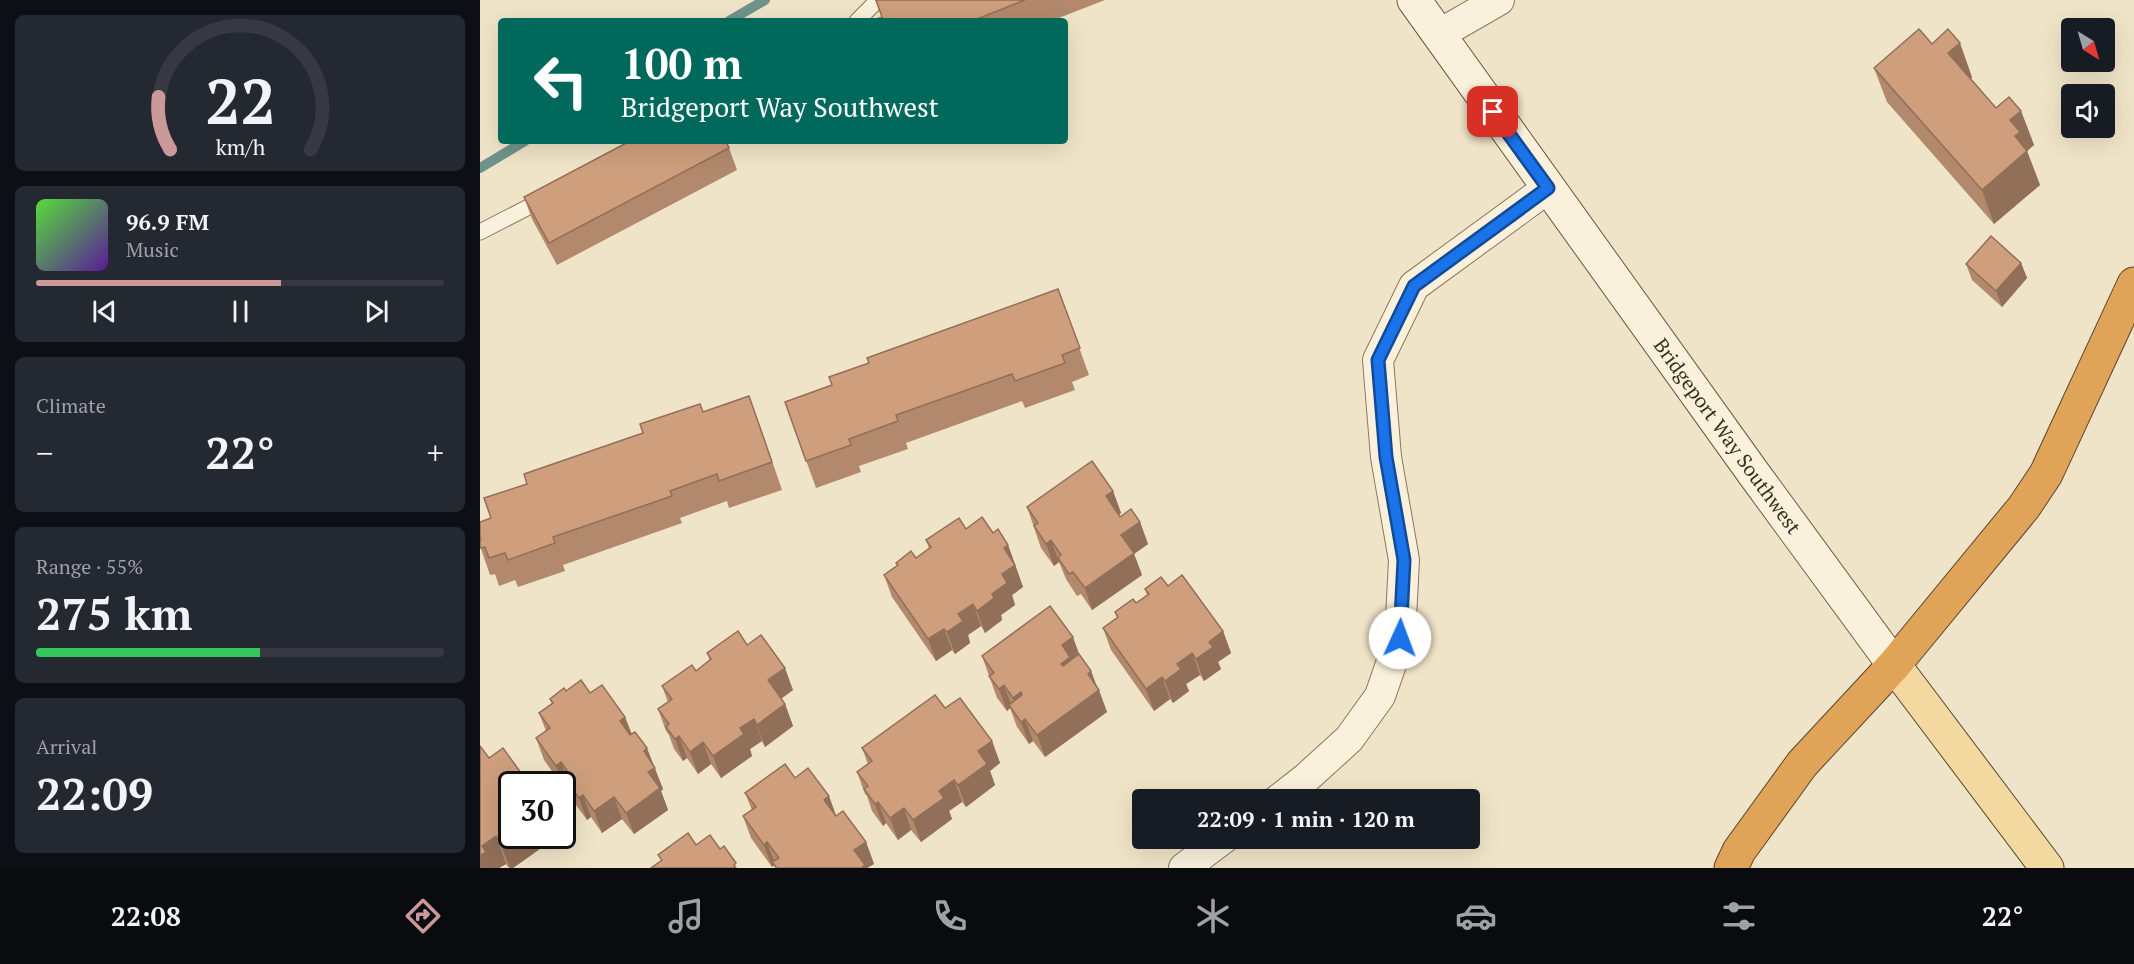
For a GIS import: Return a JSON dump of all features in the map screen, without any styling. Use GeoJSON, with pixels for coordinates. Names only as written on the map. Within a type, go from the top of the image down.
{"type":"FeatureCollection","features":[{"type":"Feature","properties":{"kind":"highway"},"geometry":{"type":"LineString","coordinates":[[1731,868],[1739,851],[1802,764],[1894,665],[2024,507],[2046,474],[2134,284]]}},
{"type":"Feature","properties":{"kind":"main road","name":"Bridgeport Way Southwest"},"geometry":{"type":"LineString","coordinates":[[1414,0],[1894,665],[2047,868]]}},
{"type":"Feature","properties":{"kind":"street"},"geometry":{"type":"LineString","coordinates":[[1438,35],[1499,0]]}},
{"type":"Feature","properties":{"kind":"street"},"geometry":{"type":"LineString","coordinates":[[1292,789],[1349,739],[1380,696],[1400,638],[1404,560],[1386,457],[1378,360],[1414,286],[1548,188]]}},
{"type":"Feature","properties":{"kind":"street"},"geometry":{"type":"LineString","coordinates":[[1184,868],[1209,849]]}},
{"type":"Feature","properties":{"kind":"lane"},"geometry":{"type":"LineString","coordinates":[[860,18],[878,0]]}},
{"type":"Feature","properties":{"kind":"lane"},"geometry":{"type":"LineString","coordinates":[[480,232],[564,189]]}},
{"type":"Feature","properties":{"kind":"building"},"geometry":{"type":"Polygon","coordinates":[[[876,0],[1025,0],[980,18],[879,18],[882,17],[876,0]]]}},
{"type":"Feature","properties":{"kind":"building"},"geometry":{"type":"Polygon","coordinates":[[[1919,29],[1932,44],[1948,29],[1960,43],[1948,53],[1996,108],[2009,97],[2021,111],[2010,120],[2020,132],[2015,136],[2027,151],[1982,190],[1874,68],[1919,29]]]}},
{"type":"Feature","properties":{"kind":"building"},"geometry":{"type":"Polygon","coordinates":[[[624,144],[727,144],[729,148],[549,243],[524,197],[624,144]]]}},
{"type":"Feature","properties":{"kind":"building"},"geometry":{"type":"Polygon","coordinates":[[[1991,236],[2021,263],[1996,291],[1966,264],[1991,236]]]}},
{"type":"Feature","properties":{"kind":"building"},"geometry":{"type":"Polygon","coordinates":[[[1058,289],[1080,348],[1062,355],[1065,363],[1015,381],[1012,374],[896,415],[898,421],[849,439],[851,445],[806,461],[785,402],[832,385],[829,377],[869,363],[867,358],[1058,289]]]}},
{"type":"Feature","properties":{"kind":"building"},"geometry":{"type":"Polygon","coordinates":[[[749,396],[772,462],[719,481],[717,474],[670,491],[672,496],[553,537],[555,543],[508,560],[505,553],[489,558],[485,547],[480,548],[480,522],[491,518],[484,498],[527,484],[524,474],[643,433],[640,424],[700,404],[703,412],[749,396]]]}},
{"type":"Feature","properties":{"kind":"building"},"geometry":{"type":"Polygon","coordinates":[[[1092,461],[1113,491],[1106,496],[1120,517],[1131,509],[1140,522],[1121,535],[1134,553],[1085,588],[1073,572],[1069,574],[1058,558],[1061,555],[1051,540],[1046,544],[1034,526],[1038,523],[1027,507],[1092,461]]]}},
{"type":"Feature","properties":{"kind":"building"},"geometry":{"type":"Polygon","coordinates":[[[982,517],[993,533],[998,529],[1008,545],[1004,548],[1015,565],[1002,574],[1007,583],[992,594],[994,598],[977,611],[973,604],[958,614],[963,621],[947,632],[944,629],[928,639],[884,575],[898,565],[896,563],[911,551],[916,558],[931,547],[926,540],[959,518],[966,529],[982,517]]]}},
{"type":"Feature","properties":{"kind":"building"},"geometry":{"type":"Polygon","coordinates":[[[1182,575],[1223,631],[1209,642],[1213,647],[1196,659],[1192,653],[1177,664],[1181,669],[1165,681],[1162,677],[1146,689],[1103,628],[1118,617],[1115,612],[1133,599],[1136,603],[1149,594],[1145,589],[1161,577],[1168,586],[1182,575]]]}},
{"type":"Feature","properties":{"kind":"building"},"geometry":{"type":"Polygon","coordinates":[[[1050,606],[1073,637],[1062,645],[1070,657],[1061,664],[1063,666],[1079,654],[1091,671],[1088,674],[1099,690],[1037,735],[1025,719],[1021,722],[1009,705],[1022,695],[1021,692],[1013,698],[1004,685],[999,689],[989,676],[994,673],[982,656],[1050,606]]]}},
{"type":"Feature","properties":{"kind":"building"},"geometry":{"type":"Polygon","coordinates":[[[738,631],[747,645],[761,635],[785,668],[768,680],[785,704],[757,725],[754,719],[740,728],[744,734],[713,756],[703,742],[690,752],[679,736],[675,739],[666,727],[669,724],[658,709],[672,699],[662,686],[692,665],[696,671],[711,659],[707,653],[738,631]]]}},
{"type":"Feature","properties":{"kind":"building"},"geometry":{"type":"Polygon","coordinates":[[[581,680],[590,693],[602,685],[625,717],[620,721],[630,735],[635,732],[647,748],[644,751],[655,768],[648,772],[660,788],[626,813],[614,797],[594,811],[583,795],[579,798],[576,794],[576,771],[567,771],[561,762],[556,766],[536,738],[550,728],[539,713],[553,703],[550,699],[564,688],[566,691],[581,680]]]}},
{"type":"Feature","properties":{"kind":"building"},"geometry":{"type":"Polygon","coordinates":[[[935,695],[945,708],[960,698],[992,741],[978,751],[987,764],[958,785],[954,780],[939,791],[944,798],[913,820],[904,808],[890,818],[878,802],[875,804],[864,789],[868,786],[857,772],[872,761],[862,748],[935,695]]]}},
{"type":"Feature","properties":{"kind":"building"},"geometry":{"type":"Polygon","coordinates":[[[480,746],[489,758],[503,748],[520,771],[498,771],[498,840],[496,836],[482,846],[486,852],[480,856],[480,746]]]}},
{"type":"Feature","properties":{"kind":"building"},"geometry":{"type":"Polygon","coordinates":[[[785,764],[795,778],[808,768],[829,796],[824,800],[836,816],[843,811],[866,842],[854,850],[865,865],[861,868],[777,868],[772,862],[779,858],[767,842],[764,845],[743,816],[756,807],[745,793],[785,764]]]}},
{"type":"Feature","properties":{"kind":"building"},"geometry":{"type":"Polygon","coordinates":[[[688,833],[696,845],[710,835],[720,849],[724,846],[736,863],[734,865],[736,868],[651,868],[662,860],[658,855],[688,833]]]}},
{"type":"Feature","properties":{"kind":"waterway"},"geometry":{"type":"LineString","coordinates":[[734,18],[765,0]]}},
{"type":"Feature","properties":{"kind":"waterway"},"geometry":{"type":"LineString","coordinates":[[480,168],[520,144]]}},
{"type":"Feature","properties":{"kind":"route"},"geometry":{"type":"LineString","coordinates":[[1400,638],[1404,560],[1386,457],[1378,360],[1414,286],[1548,188],[1493,112]]}}]}
